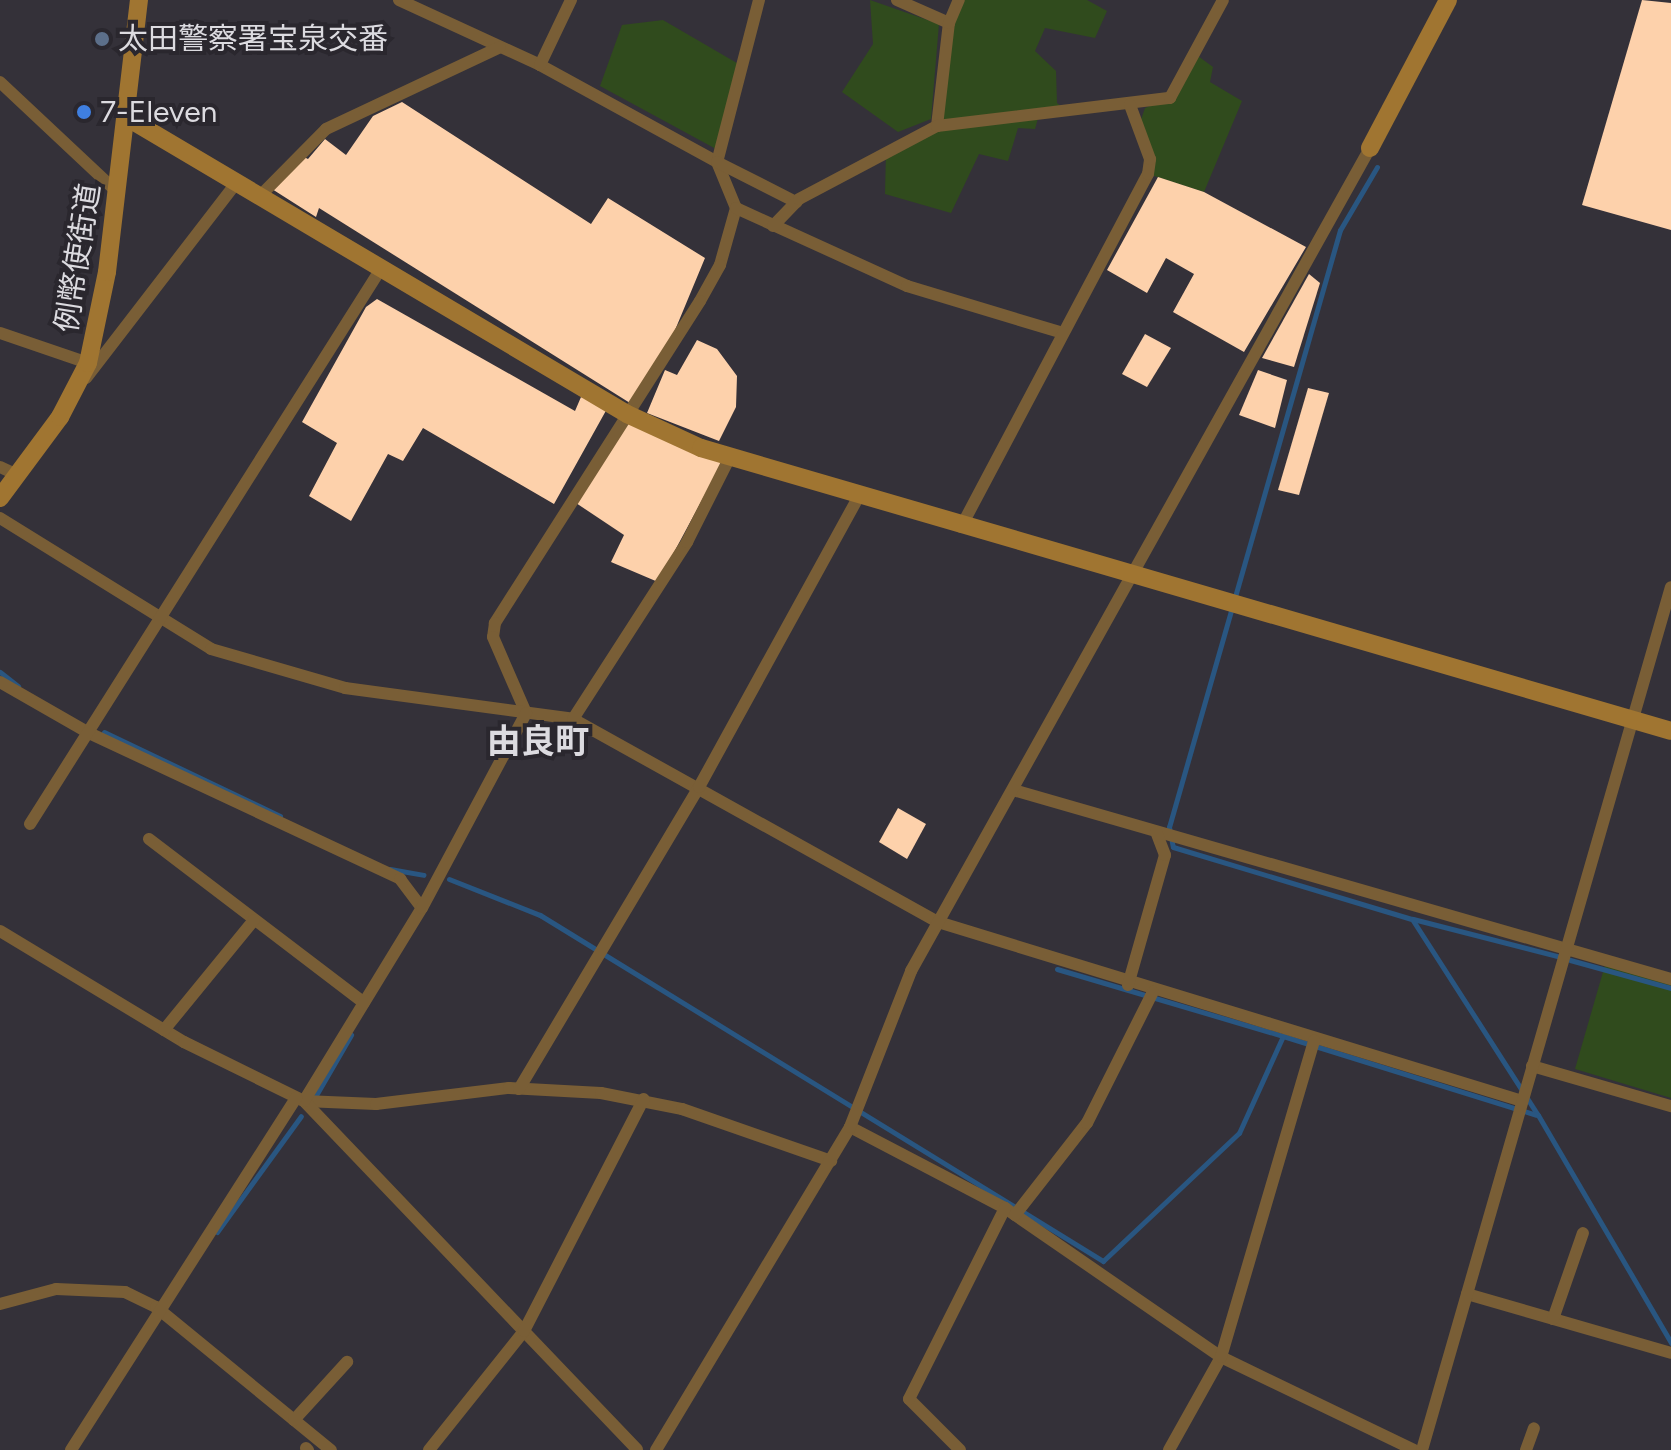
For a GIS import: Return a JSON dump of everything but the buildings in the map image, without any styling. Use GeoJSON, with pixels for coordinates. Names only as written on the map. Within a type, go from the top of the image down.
{"type":"FeatureCollection","features":[{"type":"Feature","properties":{"kind":"street","name":"例幣使街道"},"geometry":{"type":"LineString","coordinates":[[0,498],[9,471],[86,371],[118,193],[139,0]]}},
{"type":"Feature","properties":{"kind":"street"},"geometry":{"type":"LineString","coordinates":[[399,0],[540,65],[796,202]]}},
{"type":"Feature","properties":{"kind":"street"},"geometry":{"type":"LineString","coordinates":[[540,65],[571,0]]}},
{"type":"Feature","properties":{"kind":"street"},"geometry":{"type":"LineString","coordinates":[[526,713],[493,637],[495,623],[720,265],[736,208],[717,162],[759,0]]}},
{"type":"Feature","properties":{"kind":"street"},"geometry":{"type":"LineString","coordinates":[[897,0],[949,23]]}},
{"type":"Feature","properties":{"kind":"street"},"geometry":{"type":"LineString","coordinates":[[937,126],[949,23],[959,0]]}},
{"type":"Feature","properties":{"kind":"street"},"geometry":{"type":"LineString","coordinates":[[773,226],[796,202],[937,126],[1170,98],[1223,0]]}},
{"type":"Feature","properties":{"kind":"street"},"geometry":{"type":"LineString","coordinates":[[656,1450],[850,1127],[938,922],[1135,576],[1448,0]]}},
{"type":"Feature","properties":{"kind":"street"},"geometry":{"type":"LineString","coordinates":[[259,197],[326,129],[500,47]]}},
{"type":"Feature","properties":{"kind":"street"},"geometry":{"type":"LineString","coordinates":[[0,82],[118,193]]}},
{"type":"Feature","properties":{"kind":"street"},"geometry":{"type":"LineString","coordinates":[[961,527],[1148,174],[1130,105]]}},
{"type":"Feature","properties":{"kind":"street"},"geometry":{"type":"LineString","coordinates":[[126,117],[627,414],[730,457],[858,498],[1671,731]]}},
{"type":"Feature","properties":{"kind":"street"},"geometry":{"type":"LineString","coordinates":[[0,333],[86,371],[236,183]]}},
{"type":"Feature","properties":{"kind":"street"},"geometry":{"type":"LineString","coordinates":[[736,208],[907,286],[1063,333]]}},
{"type":"Feature","properties":{"kind":"street"},"geometry":{"type":"LineString","coordinates":[[30,824],[382,267]]}},
{"type":"Feature","properties":{"kind":"street"},"geometry":{"type":"LineString","coordinates":[[573,719],[687,542],[730,457]]}},
{"type":"Feature","properties":{"kind":"street"},"geometry":{"type":"LineString","coordinates":[[519,1089],[699,787],[858,498]]}},
{"type":"Feature","properties":{"kind":"street"},"geometry":{"type":"LineString","coordinates":[[0,518],[157,622],[269,670],[573,719],[938,922],[1128,985],[1522,1101]]}},
{"type":"Feature","properties":{"kind":"street"},"geometry":{"type":"LineString","coordinates":[[1422,1450],[1671,587]]}},
{"type":"Feature","properties":{"kind":"street"},"geometry":{"type":"LineString","coordinates":[[0,682],[89,733],[400,879],[422,908]]}},
{"type":"Feature","properties":{"kind":"street"},"geometry":{"type":"LineString","coordinates":[[71,1450],[156,1307],[364,1003],[422,908],[526,713]]}},
{"type":"Feature","properties":{"kind":"street"},"geometry":{"type":"LineString","coordinates":[[1013,790],[1671,979]]}},
{"type":"Feature","properties":{"kind":"street"},"geometry":{"type":"LineString","coordinates":[[1128,985],[1165,855],[1156,832]]}},
{"type":"Feature","properties":{"kind":"street"},"geometry":{"type":"LineString","coordinates":[[149,839],[364,1003]]}},
{"type":"Feature","properties":{"kind":"street"},"geometry":{"type":"LineString","coordinates":[[164,1030],[254,920]]}},
{"type":"Feature","properties":{"kind":"street"},"geometry":{"type":"LineString","coordinates":[[0,931],[164,1030],[300,1099],[637,1450]]}},
{"type":"Feature","properties":{"kind":"street"},"geometry":{"type":"LineString","coordinates":[[960,1450],[909,1399],[1010,1211],[1087,1123],[1153,992]]}},
{"type":"Feature","properties":{"kind":"street"},"geometry":{"type":"LineString","coordinates":[[1169,1450],[1221,1357],[1314,1040]]}},
{"type":"Feature","properties":{"kind":"street"},"geometry":{"type":"LineString","coordinates":[[1532,1066],[1671,1106]]}},
{"type":"Feature","properties":{"kind":"street"},"geometry":{"type":"LineString","coordinates":[[300,1099],[376,1104],[519,1089],[644,1099],[831,1161]]}},
{"type":"Feature","properties":{"kind":"street"},"geometry":{"type":"LineString","coordinates":[[429,1450],[524,1331],[644,1099]]}},
{"type":"Feature","properties":{"kind":"street"},"geometry":{"type":"LineString","coordinates":[[850,1127],[1010,1211],[1221,1357],[1414,1450]]}},
{"type":"Feature","properties":{"kind":"street"},"geometry":{"type":"LineString","coordinates":[[1553,1319],[1583,1233]]}},
{"type":"Feature","properties":{"kind":"street"},"geometry":{"type":"LineString","coordinates":[[0,1304],[56,1289],[107,1290],[156,1307],[331,1450]]}},
{"type":"Feature","properties":{"kind":"street"},"geometry":{"type":"LineString","coordinates":[[1467,1294],[1671,1353]]}},
{"type":"Feature","properties":{"kind":"street"},"geometry":{"type":"LineString","coordinates":[[294,1420],[347,1362]]}},
{"type":"Feature","properties":{"kind":"street"},"geometry":{"type":"LineString","coordinates":[[1526,1450],[1534,1428]]}},
{"type":"Feature","properties":{"kind":"green space"},"geometry":{"type":"Polygon","coordinates":[[[870,0],[939,24],[931,119],[898,132],[842,92],[873,44],[870,0]]]}},
{"type":"Feature","properties":{"kind":"green space"},"geometry":{"type":"Polygon","coordinates":[[[965,0],[1087,0],[1107,11],[1095,38],[1045,28],[1035,51],[1056,71],[1057,103],[1065,109],[1039,115],[1035,129],[1018,128],[1008,161],[979,154],[951,213],[885,194],[886,151],[937,126],[958,3],[965,0]]]}},
{"type":"Feature","properties":{"kind":"green space"},"geometry":{"type":"Polygon","coordinates":[[[663,20],[742,66],[716,149],[600,86],[622,25],[663,20]]]}},
{"type":"Feature","properties":{"kind":"green space"},"geometry":{"type":"Polygon","coordinates":[[[1198,56],[1213,67],[1210,82],[1242,101],[1204,192],[1148,174],[1139,125],[1145,108],[1170,98],[1198,56]]]}},
{"type":"Feature","properties":{"kind":"green space"},"geometry":{"type":"Polygon","coordinates":[[[1605,965],[1671,983],[1671,1098],[1575,1069],[1605,965]]]}},
{"type":"Feature","properties":{"kind":"waterway"},"geometry":{"type":"LineString","coordinates":[[1377,167],[1340,230],[1169,827],[1173,847],[1412,919],[1538,1115],[1671,1343]]}},
{"type":"Feature","properties":{"kind":"waterway"},"geometry":{"type":"LineString","coordinates":[[0,672],[18,686]]}},
{"type":"Feature","properties":{"kind":"waterway"},"geometry":{"type":"LineString","coordinates":[[104,732],[280,816]]}},
{"type":"Feature","properties":{"kind":"waterway"},"geometry":{"type":"LineString","coordinates":[[390,869],[423,875]]}},
{"type":"Feature","properties":{"kind":"waterway"},"geometry":{"type":"LineString","coordinates":[[449,879],[540,915],[1103,1261],[1239,1133],[1283,1036],[1536,1115]]}},
{"type":"Feature","properties":{"kind":"waterway"},"geometry":{"type":"LineString","coordinates":[[1413,919],[1557,956]]}},
{"type":"Feature","properties":{"kind":"waterway"},"geometry":{"type":"LineString","coordinates":[[1570,960],[1671,988]]}},
{"type":"Feature","properties":{"kind":"waterway"},"geometry":{"type":"LineString","coordinates":[[1057,969],[1283,1036]]}},
{"type":"Feature","properties":{"kind":"waterway"},"geometry":{"type":"LineString","coordinates":[[315,1097],[351,1035]]}},
{"type":"Feature","properties":{"kind":"waterway"},"geometry":{"type":"LineString","coordinates":[[217,1232],[301,1116]]}},
{"type":"Feature","properties":{"kind":"place","name":"太田警察署宝泉交番"},"geometry":{"type":"Point","coordinates":[102,39]}},
{"type":"Feature","properties":{"kind":"place","name":"7-Eleven"},"geometry":{"type":"Point","coordinates":[84,112]}},
{"type":"Feature","properties":{"kind":"district","name":"由良町"},"geometry":{"type":"Point","coordinates":[538,742]}}]}
